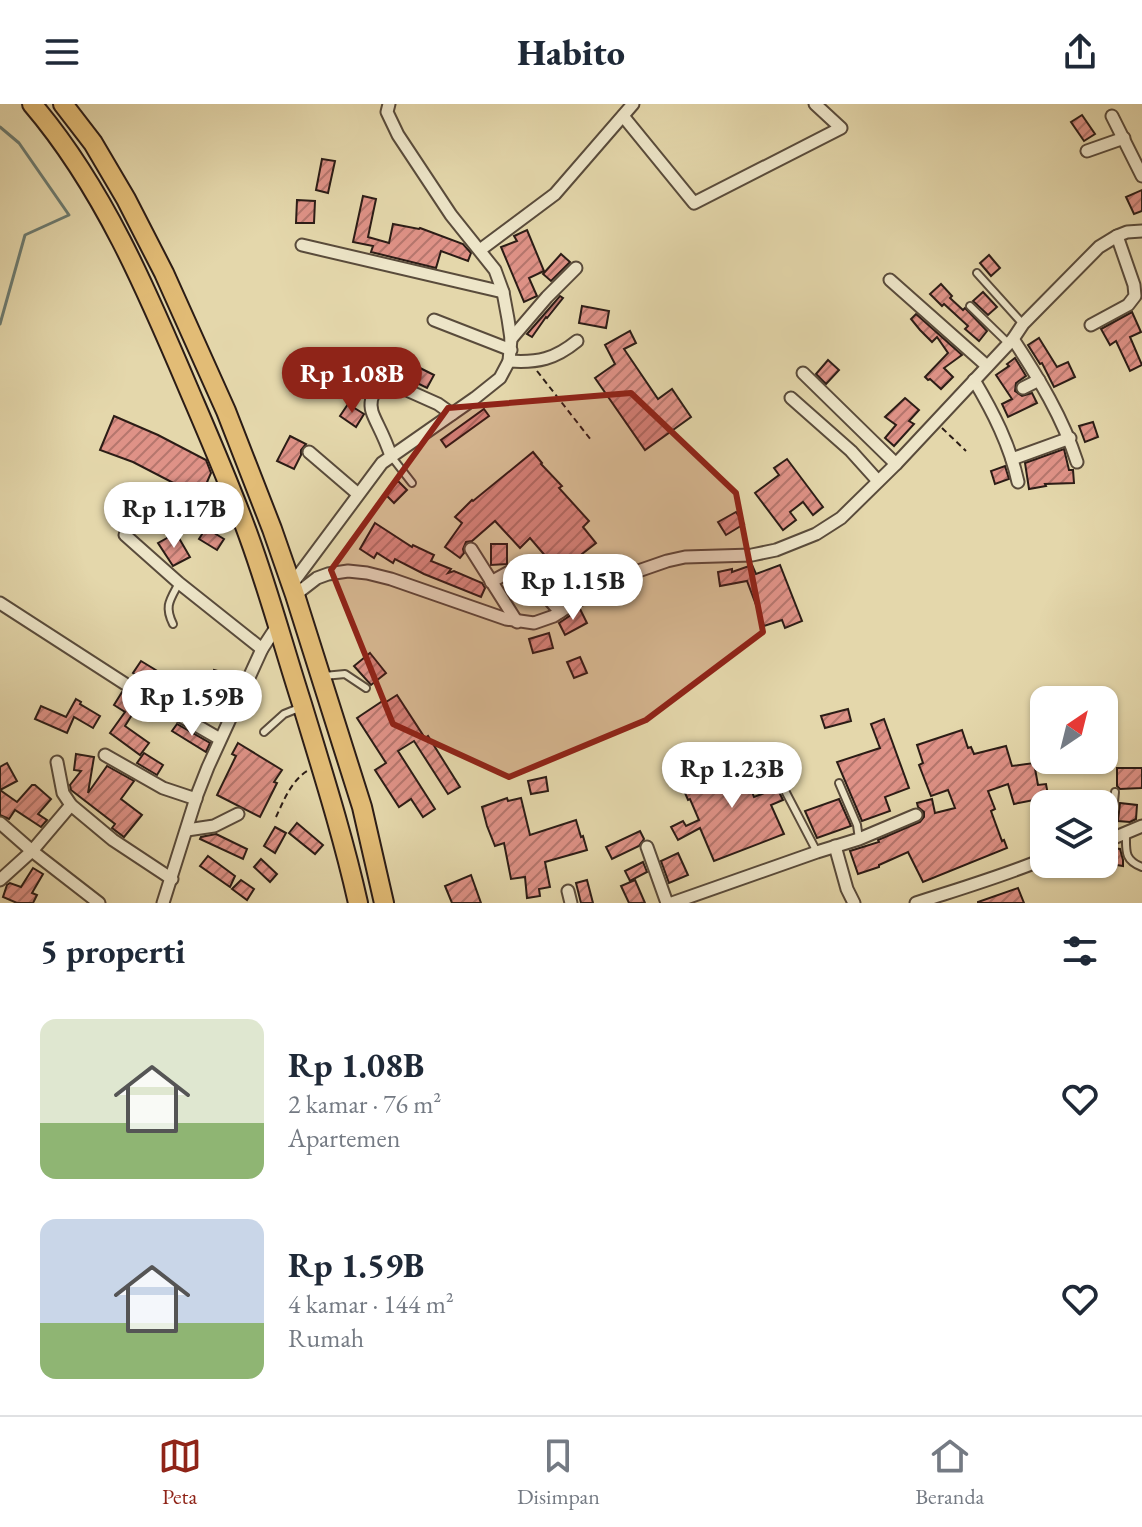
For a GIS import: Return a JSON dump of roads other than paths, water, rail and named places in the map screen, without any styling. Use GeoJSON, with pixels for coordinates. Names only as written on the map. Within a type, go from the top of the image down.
{"type":"FeatureCollection","features":[{"type":"Feature","properties":{"kind":"main road"},"geometry":{"type":"LineString","coordinates":[[32,104],[78,166],[152,301],[249,538],[277,626],[297,709],[336,818],[358,903]]}},
{"type":"Feature","properties":{"kind":"main road"},"geometry":{"type":"LineString","coordinates":[[69,106],[126,199],[164,273],[226,411],[294,590],[362,807],[384,903]]}},
{"type":"Feature","properties":{"kind":"main road"},"geometry":{"type":"LineString","coordinates":[[249,538],[272,529]]}},
{"type":"Feature","properties":{"kind":"street"},"geometry":{"type":"LineString","coordinates":[[389,104],[389,119],[398,135],[451,215],[495,270],[503,292],[510,350]]}},
{"type":"Feature","properties":{"kind":"street"},"geometry":{"type":"LineString","coordinates":[[480,250],[555,194],[633,104]]}},
{"type":"Feature","properties":{"kind":"street"},"geometry":{"type":"LineString","coordinates":[[623,116],[694,203],[841,128],[815,104]]}},
{"type":"Feature","properties":{"kind":"street"},"geometry":{"type":"LineString","coordinates":[[1112,116],[1142,176]]}},
{"type":"Feature","properties":{"kind":"street"},"geometry":{"type":"LineString","coordinates":[[1087,151],[1124,138]]}},
{"type":"Feature","properties":{"kind":"street"},"geometry":{"type":"LineString","coordinates":[[294,590],[328,574],[348,571],[367,573],[486,613],[517,622],[534,623],[544,621],[618,578],[667,561],[685,557],[752,555],[776,550],[816,534],[841,518],[896,464],[1011,341],[1023,324],[1099,247],[1127,232],[1142,231]]}},
{"type":"Feature","properties":{"kind":"street"},"geometry":{"type":"LineString","coordinates":[[1091,325],[1128,305],[1135,296],[1117,236]]}},
{"type":"Feature","properties":{"kind":"street"},"geometry":{"type":"LineString","coordinates":[[302,245],[503,292]]}},
{"type":"Feature","properties":{"kind":"street"},"geometry":{"type":"LineString","coordinates":[[294,590],[375,470],[500,378],[510,350],[547,297],[576,268]]}},
{"type":"Feature","properties":{"kind":"street"},"geometry":{"type":"LineString","coordinates":[[890,280],[987,366]]}},
{"type":"Feature","properties":{"kind":"street"},"geometry":{"type":"LineString","coordinates":[[434,320],[510,350],[529,361],[552,357],[577,341]]}},
{"type":"Feature","properties":{"kind":"street"},"geometry":{"type":"LineString","coordinates":[[1011,341],[1039,380],[1070,438],[1077,462]]}},
{"type":"Feature","properties":{"kind":"street"},"geometry":{"type":"LineString","coordinates":[[391,456],[370,408],[372,393],[395,362]]}},
{"type":"Feature","properties":{"kind":"street"},"geometry":{"type":"LineString","coordinates":[[803,373],[896,464]]}},
{"type":"Feature","properties":{"kind":"street"},"geometry":{"type":"LineString","coordinates":[[382,379],[438,404],[452,414]]}},
{"type":"Feature","properties":{"kind":"street"},"geometry":{"type":"LineString","coordinates":[[974,380],[1004,436],[1018,482]]}},
{"type":"Feature","properties":{"kind":"street"},"geometry":{"type":"LineString","coordinates":[[1023,388],[1039,380]]}},
{"type":"Feature","properties":{"kind":"street"},"geometry":{"type":"LineString","coordinates":[[791,398],[851,451],[878,481]]}},
{"type":"Feature","properties":{"kind":"street"},"geometry":{"type":"LineString","coordinates":[[1012,459],[1070,438]]}},
{"type":"Feature","properties":{"kind":"street"},"geometry":{"type":"LineString","coordinates":[[309,452],[358,494]]}},
{"type":"Feature","properties":{"kind":"street"},"geometry":{"type":"LineString","coordinates":[[125,535],[262,649]]}},
{"type":"Feature","properties":{"kind":"street"},"geometry":{"type":"LineString","coordinates":[[471,549],[517,622]]}},
{"type":"Feature","properties":{"kind":"street"},"geometry":{"type":"LineString","coordinates":[[491,582],[509,572],[524,570],[560,612]]}},
{"type":"Feature","properties":{"kind":"street"},"geometry":{"type":"LineString","coordinates":[[0,603],[130,687],[220,739]]}},
{"type":"Feature","properties":{"kind":"street"},"geometry":{"type":"LineString","coordinates":[[163,903],[196,799],[220,739],[262,649],[277,626]]}},
{"type":"Feature","properties":{"kind":"street"},"geometry":{"type":"LineString","coordinates":[[105,755],[163,788],[196,799]]}},
{"type":"Feature","properties":{"kind":"street"},"geometry":{"type":"LineString","coordinates":[[57,762],[63,793],[71,805],[113,840],[172,879]]}},
{"type":"Feature","properties":{"kind":"street"},"geometry":{"type":"LineString","coordinates":[[1,876],[32,851],[71,805]]}},
{"type":"Feature","properties":{"kind":"street"},"geometry":{"type":"LineString","coordinates":[[187,830],[224,823],[238,814]]}},
{"type":"Feature","properties":{"kind":"street"},"geometry":{"type":"LineString","coordinates":[[647,847],[670,903],[859,839],[916,815]]}},
{"type":"Feature","properties":{"kind":"street"},"geometry":{"type":"LineString","coordinates":[[0,823],[99,903]]}},
{"type":"Feature","properties":{"kind":"street"},"geometry":{"type":"LineString","coordinates":[[1118,837],[1142,826]]}},
{"type":"Feature","properties":{"kind":"street"},"geometry":{"type":"LineString","coordinates":[[835,846],[854,903]]}},
{"type":"Feature","properties":{"kind":"street"},"geometry":{"type":"LineString","coordinates":[[916,903],[1030,865]]}},
{"type":"Feature","properties":{"kind":"lane"},"geometry":{"type":"LineString","coordinates":[[977,273],[1023,324]]}},
{"type":"Feature","properties":{"kind":"lane"},"geometry":{"type":"LineString","coordinates":[[970,306],[1011,341]]}},
{"type":"Feature","properties":{"kind":"lane"},"geometry":{"type":"LineString","coordinates":[[391,456],[412,483]]}},
{"type":"Feature","properties":{"kind":"lane"},"geometry":{"type":"LineString","coordinates":[[173,624],[168,606],[179,583]]}},
{"type":"Feature","properties":{"kind":"lane"},"geometry":{"type":"LineString","coordinates":[[320,676],[345,674],[366,688]]}},
{"type":"Feature","properties":{"kind":"lane"},"geometry":{"type":"LineString","coordinates":[[264,732],[284,714],[297,709]]}},
{"type":"Feature","properties":{"kind":"lane"},"geometry":{"type":"LineString","coordinates":[[769,760],[817,852]]}},
{"type":"Feature","properties":{"kind":"lane"},"geometry":{"type":"LineString","coordinates":[[839,783],[857,825],[859,839]]}},
{"type":"Feature","properties":{"kind":"lane"},"geometry":{"type":"LineString","coordinates":[[1126,834],[1127,856],[1131,862],[1142,867]]}},
{"type":"Feature","properties":{"kind":"waterway"},"geometry":{"type":"LineString","coordinates":[[0,127],[19,143],[69,215],[25,235],[0,324]]}}]}
